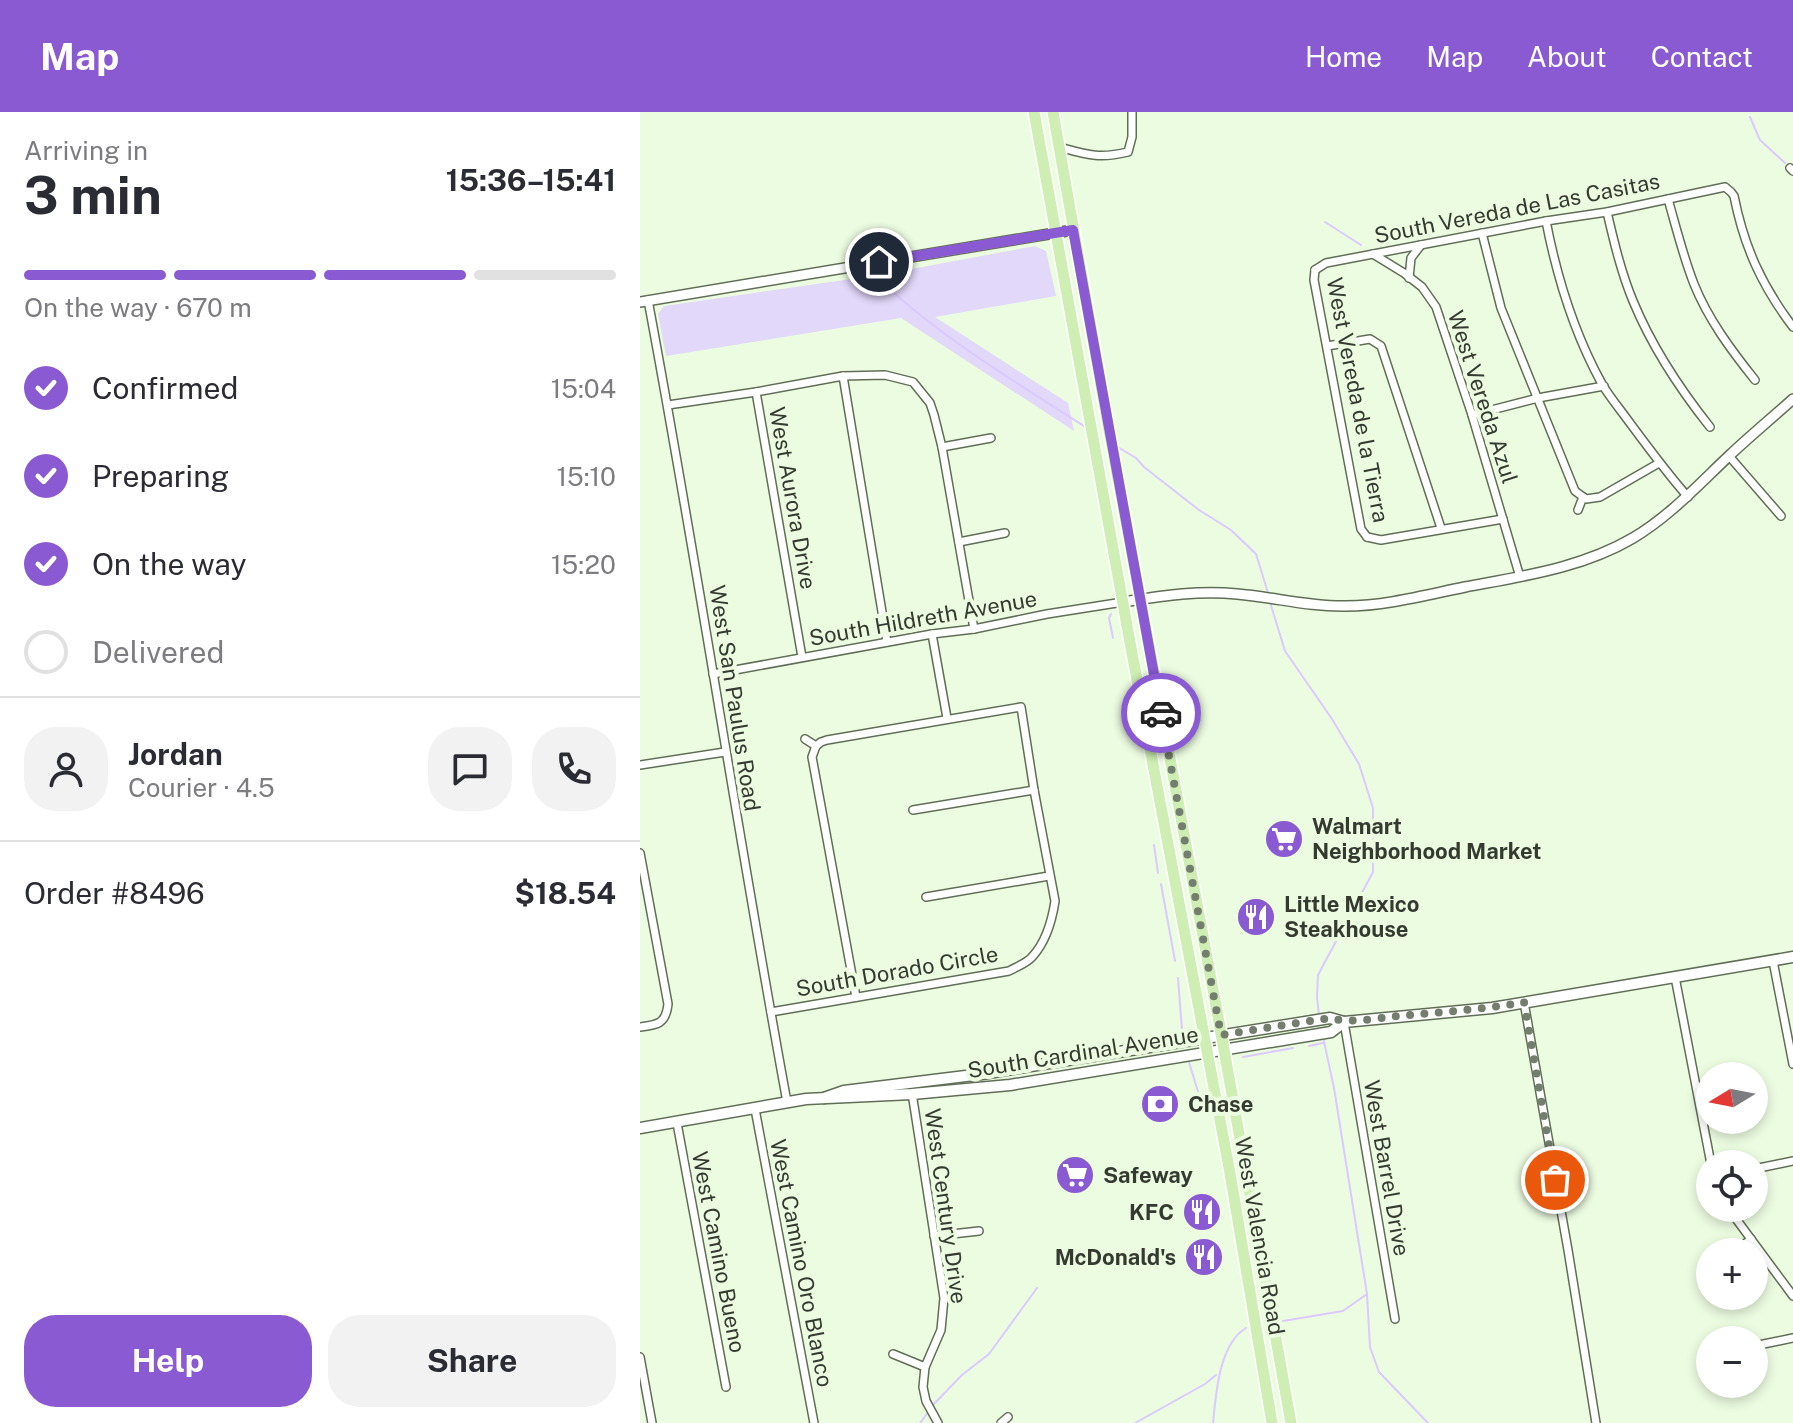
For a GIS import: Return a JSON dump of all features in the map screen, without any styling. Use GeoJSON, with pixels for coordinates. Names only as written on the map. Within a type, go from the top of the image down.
{"type":"FeatureCollection","features":[{"type":"Feature","properties":{"kind":"main road","name":"West Valencia Road"},"geometry":{"type":"LineString","coordinates":[[1034,112],[1205,1037],[1272,1423]]}},
{"type":"Feature","properties":{"kind":"main road","name":"West Valencia Road"},"geometry":{"type":"LineString","coordinates":[[1053,112],[1291,1423]]}},
{"type":"Feature","properties":{"kind":"main road"},"geometry":{"type":"LineString","coordinates":[[1164,824],[1181,823]]}},
{"type":"Feature","properties":{"kind":"main road","name":"South Cardinal Avenue"},"geometry":{"type":"LineString","coordinates":[[824,1098],[844,1091],[982,1074],[1328,1018],[1344,1022],[1464,1011],[1793,957]]}},
{"type":"Feature","properties":{"kind":"main road","name":"South Cardinal Avenue"},"geometry":{"type":"LineString","coordinates":[[640,1128],[787,1102],[982,1089],[1331,1032],[1344,1022]]}},
{"type":"Feature","properties":{"kind":"main road"},"geometry":{"type":"LineString","coordinates":[[1251,1303],[1268,1298]]}},
{"type":"Feature","properties":{"kind":"street"},"geometry":{"type":"LineString","coordinates":[[1059,147],[1094,157],[1128,152],[1132,137],[1132,112]]}},
{"type":"Feature","properties":{"kind":"street","name":"South Vereda de Las Casitas"},"geometry":{"type":"LineString","coordinates":[[1315,270],[1326,263],[1607,212],[1721,187],[1734,196],[1756,269],[1793,327]]}},
{"type":"Feature","properties":{"kind":"street"},"geometry":{"type":"LineString","coordinates":[[1668,199],[1695,287],[1728,347],[1755,380]]}},
{"type":"Feature","properties":{"kind":"street"},"geometry":{"type":"LineString","coordinates":[[1607,212],[1632,300],[1666,367],[1710,427]]}},
{"type":"Feature","properties":{"kind":"street"},"geometry":{"type":"LineString","coordinates":[[1546,221],[1553,257],[1580,340],[1604,386],[1659,463],[1688,497]]}},
{"type":"Feature","properties":{"kind":"street"},"geometry":{"type":"LineString","coordinates":[[644,301],[1073,230]]}},
{"type":"Feature","properties":{"kind":"street"},"geometry":{"type":"LineString","coordinates":[[1482,233],[1501,308],[1575,491],[1583,497],[1600,497],[1659,463]]}},
{"type":"Feature","properties":{"kind":"street"},"geometry":{"type":"LineString","coordinates":[[1409,278],[1411,258],[1421,245]]}},
{"type":"Feature","properties":{"kind":"street","name":"West Vereda Azul"},"geometry":{"type":"LineString","coordinates":[[1373,254],[1422,287],[1436,307],[1520,577]]}},
{"type":"Feature","properties":{"kind":"street"},"geometry":{"type":"LineString","coordinates":[[1307,264],[1315,270]]}},
{"type":"Feature","properties":{"kind":"street","name":"West Vereda de la Tierra"},"geometry":{"type":"LineString","coordinates":[[1315,270],[1314,280],[1361,529],[1367,537]]}},
{"type":"Feature","properties":{"kind":"street","name":"West San Paulus Road"},"geometry":{"type":"LineString","coordinates":[[644,301],[668,405],[787,1102]]}},
{"type":"Feature","properties":{"kind":"street"},"geometry":{"type":"LineString","coordinates":[[1327,346],[1370,339],[1381,346],[1441,528]]}},
{"type":"Feature","properties":{"kind":"street"},"geometry":{"type":"LineString","coordinates":[[668,405],[843,376],[885,375],[913,382],[930,403],[942,447],[974,629]]}},
{"type":"Feature","properties":{"kind":"street"},"geometry":{"type":"LineString","coordinates":[[843,376],[887,642]]}},
{"type":"Feature","properties":{"kind":"street"},"geometry":{"type":"LineString","coordinates":[[1472,415],[1538,398],[1604,386]]}},
{"type":"Feature","properties":{"kind":"street","name":"West Aurora Drive"},"geometry":{"type":"LineString","coordinates":[[756,392],[802,657]]}},
{"type":"Feature","properties":{"kind":"street","name":"South Hildreth Avenue"},"geometry":{"type":"LineString","coordinates":[[713,674],[1047,614],[1189,592],[1250,596],[1298,604],[1363,605],[1560,569],[1596,556],[1651,526],[1688,497],[1729,456],[1792,403]]}},
{"type":"Feature","properties":{"kind":"street"},"geometry":{"type":"LineString","coordinates":[[942,447],[991,438]]}},
{"type":"Feature","properties":{"kind":"street"},"geometry":{"type":"LineString","coordinates":[[1729,456],[1781,516]]}},
{"type":"Feature","properties":{"kind":"street"},"geometry":{"type":"LineString","coordinates":[[1578,510],[1583,497]]}},
{"type":"Feature","properties":{"kind":"street"},"geometry":{"type":"LineString","coordinates":[[1361,545],[1367,537],[1381,540],[1503,519]]}},
{"type":"Feature","properties":{"kind":"street"},"geometry":{"type":"LineString","coordinates":[[959,542],[1005,533]]}},
{"type":"Feature","properties":{"kind":"street"},"geometry":{"type":"LineString","coordinates":[[932,634],[947,718]]}},
{"type":"Feature","properties":{"kind":"street"},"geometry":{"type":"LineString","coordinates":[[856,997],[812,757],[816,746],[827,740],[1021,707],[1049,876],[926,897]]}},
{"type":"Feature","properties":{"kind":"street"},"geometry":{"type":"LineString","coordinates":[[805,739],[816,746]]}},
{"type":"Feature","properties":{"kind":"street"},"geometry":{"type":"LineString","coordinates":[[640,765],[725,752]]}},
{"type":"Feature","properties":{"kind":"street"},"geometry":{"type":"LineString","coordinates":[[913,810],[1034,790]]}},
{"type":"Feature","properties":{"kind":"street"},"geometry":{"type":"LineString","coordinates":[[640,853],[667,998],[664,1018],[655,1025],[640,1027]]}},
{"type":"Feature","properties":{"kind":"street","name":"South Dorado Circle"},"geometry":{"type":"LineString","coordinates":[[771,1012],[1009,971],[1031,958],[1045,937],[1055,901],[1049,876]]}},
{"type":"Feature","properties":{"kind":"street"},"geometry":{"type":"LineString","coordinates":[[1773,961],[1793,1064]]}},
{"type":"Feature","properties":{"kind":"street"},"geometry":{"type":"LineString","coordinates":[[1675,977],[1707,1150]]}},
{"type":"Feature","properties":{"kind":"street"},"geometry":{"type":"LineString","coordinates":[[1524,1002],[1596,1423]]}},
{"type":"Feature","properties":{"kind":"street","name":"West Barrel Drive"},"geometry":{"type":"LineString","coordinates":[[1344,1022],[1395,1319]]}},
{"type":"Feature","properties":{"kind":"street","name":"West Century Drive"},"geometry":{"type":"LineString","coordinates":[[910,1082],[944,1298],[941,1330],[925,1367],[923,1387],[926,1401],[938,1423]]}},
{"type":"Feature","properties":{"kind":"street","name":"West Camino Oro Blanco"},"geometry":{"type":"LineString","coordinates":[[755,1109],[814,1423]]}},
{"type":"Feature","properties":{"kind":"street","name":"West Camino Bueno"},"geometry":{"type":"LineString","coordinates":[[677,1123],[726,1387]]}},
{"type":"Feature","properties":{"kind":"street"},"geometry":{"type":"LineString","coordinates":[[1768,1166],[1793,1161]]}},
{"type":"Feature","properties":{"kind":"street"},"geometry":{"type":"LineString","coordinates":[[934,1236],[979,1231]]}},
{"type":"Feature","properties":{"kind":"street"},"geometry":{"type":"LineString","coordinates":[[1768,1262],[1793,1296]]}},
{"type":"Feature","properties":{"kind":"street"},"geometry":{"type":"LineString","coordinates":[[1768,1343],[1793,1338]]}},
{"type":"Feature","properties":{"kind":"street"},"geometry":{"type":"LineString","coordinates":[[893,1354],[925,1367]]}},
{"type":"Feature","properties":{"kind":"street"},"geometry":{"type":"LineString","coordinates":[[640,1357],[652,1423]]}},
{"type":"Feature","properties":{"kind":"shaded area"},"geometry":{"type":"Polygon","coordinates":[[[1035,246],[1046,251],[1056,296],[935,317],[1068,403],[1074,431],[901,318],[666,356],[658,314],[664,306],[879,275],[1035,246]]]}},
{"type":"Feature","properties":{"kind":"waterway"},"geometry":{"type":"LineString","coordinates":[[1750,117],[1760,140],[1785,163]]}},
{"type":"Feature","properties":{"kind":"waterway"},"geometry":{"type":"LineString","coordinates":[[1325,222],[1361,245]]}},
{"type":"Feature","properties":{"kind":"waterway"},"geometry":{"type":"LineString","coordinates":[[871,272],[948,336],[1087,428]]}},
{"type":"Feature","properties":{"kind":"waterway"},"geometry":{"type":"LineString","coordinates":[[1116,446],[1136,458],[1199,510],[1231,530],[1256,554],[1269,596]]}},
{"type":"Feature","properties":{"kind":"waterway"},"geometry":{"type":"LineString","coordinates":[[1270,602],[1285,651],[1359,764],[1373,808],[1373,872],[1318,975],[1319,1015]]}},
{"type":"Feature","properties":{"kind":"waterway"},"geometry":{"type":"LineString","coordinates":[[1111,614],[1113,638]]}},
{"type":"Feature","properties":{"kind":"waterway"},"geometry":{"type":"LineString","coordinates":[[1154,845],[1158,873]]}},
{"type":"Feature","properties":{"kind":"waterway"},"geometry":{"type":"LineString","coordinates":[[1161,884],[1175,961]]}},
{"type":"Feature","properties":{"kind":"waterway"},"geometry":{"type":"LineString","coordinates":[[1178,978],[1182,1030]]}},
{"type":"Feature","properties":{"kind":"waterway"},"geometry":{"type":"LineString","coordinates":[[1283,1321],[1343,1311],[1367,1294],[1323,1037]]}},
{"type":"Feature","properties":{"kind":"waterway"},"geometry":{"type":"LineString","coordinates":[[1309,1046],[1323,1043]]}},
{"type":"Feature","properties":{"kind":"waterway"},"geometry":{"type":"LineString","coordinates":[[1243,1057],[1293,1048]]}},
{"type":"Feature","properties":{"kind":"waterway"},"geometry":{"type":"LineString","coordinates":[[1188,1059],[1204,1111]]}},
{"type":"Feature","properties":{"kind":"waterway"},"geometry":{"type":"LineString","coordinates":[[932,1406],[962,1375],[989,1354],[1037,1288]]}},
{"type":"Feature","properties":{"kind":"waterway"},"geometry":{"type":"LineString","coordinates":[[1367,1294],[1370,1347],[1379,1372],[1428,1423]]}},
{"type":"Feature","properties":{"kind":"waterway"},"geometry":{"type":"LineString","coordinates":[[1213,1423],[1224,1357],[1237,1335],[1246,1328]]}},
{"type":"Feature","properties":{"kind":"waterway"},"geometry":{"type":"LineString","coordinates":[[1135,1423],[1216,1375]]}},
{"type":"Feature","properties":{"kind":"waterway"},"geometry":{"type":"LineString","coordinates":[[920,1423],[929,1411]]}},
{"type":"Feature","properties":{"kind":"way so far"},"geometry":{"type":"LineString","coordinates":[[1161,713],[1221,1035],[1330,1018],[1344,1022],[1492,1008],[1524,1002],[1555,1180]]}},
{"type":"Feature","properties":{"kind":"place","name":"Walmart Neighborhood Market"},"geometry":{"type":"Point","coordinates":[1284,839]}},
{"type":"Feature","properties":{"kind":"place","name":"Little Mexico Steakhouse"},"geometry":{"type":"Point","coordinates":[1256,917]}},
{"type":"Feature","properties":{"kind":"place","name":"Chase"},"geometry":{"type":"Point","coordinates":[1160,1104]}},
{"type":"Feature","properties":{"kind":"place","name":"Safeway"},"geometry":{"type":"Point","coordinates":[1075,1175]}},
{"type":"Feature","properties":{"kind":"place","name":"KFC"},"geometry":{"type":"Point","coordinates":[1202,1212]}},
{"type":"Feature","properties":{"kind":"place","name":"McDonald's"},"geometry":{"type":"Point","coordinates":[1204,1257]}},
{"type":"Feature","properties":{"kind":"route"},"geometry":{"type":"LineString","coordinates":[[879,262],[1073,230],[1161,713]]}}]}
